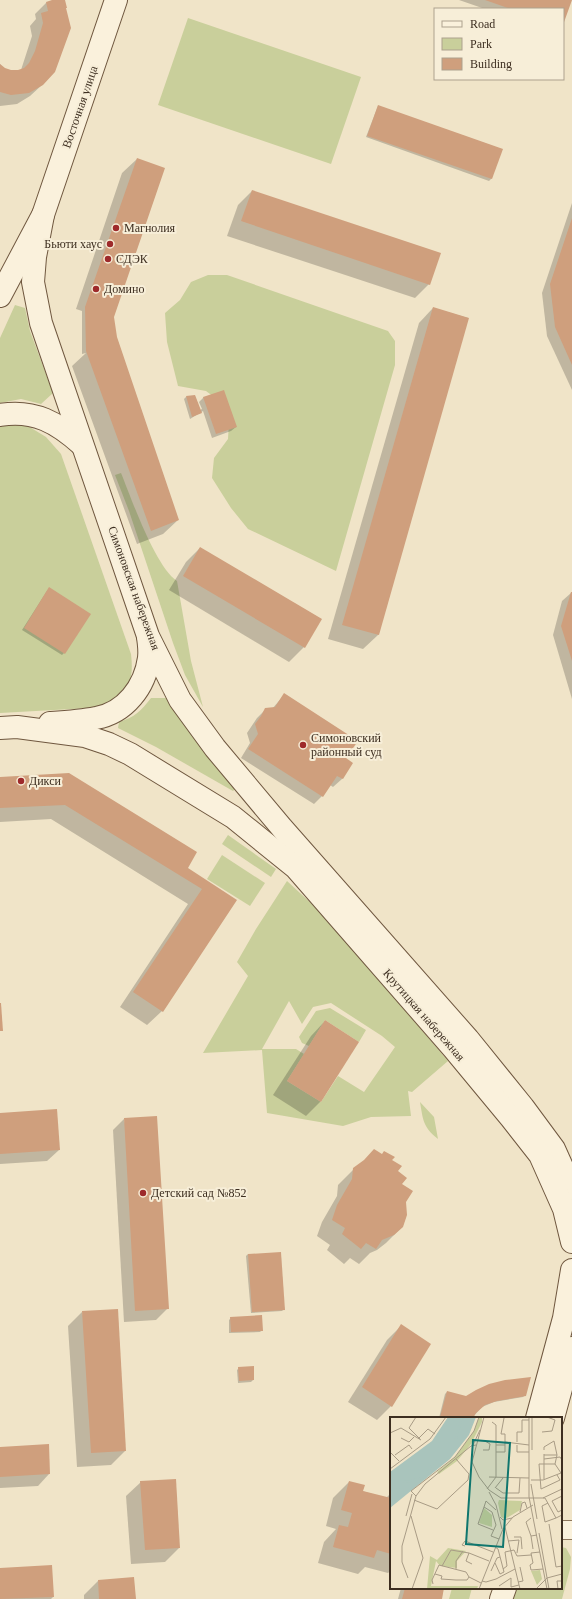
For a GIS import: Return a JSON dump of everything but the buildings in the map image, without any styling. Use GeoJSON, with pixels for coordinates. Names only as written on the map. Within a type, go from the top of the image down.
{"type":"FeatureCollection","features":[{"type":"Feature","properties":{"kind":"main road","name":"Восточная улица"},"geometry":{"type":"LineString","coordinates":[[33,282],[35,257],[43,215],[116,0]]}},
{"type":"Feature","properties":{"kind":"main road","name":"Восточная улица"},"geometry":{"type":"LineString","coordinates":[[0,296],[43,215]]}},
{"type":"Feature","properties":{"kind":"main road","name":"Симоновская набережная"},"geometry":{"type":"LineString","coordinates":[[33,282],[41,323],[148,636],[180,700],[189,714],[307,856]]}},
{"type":"Feature","properties":{"kind":"main road"},"geometry":{"type":"LineString","coordinates":[[0,415],[23,413],[46,419],[65,430],[82,445]]}},
{"type":"Feature","properties":{"kind":"main road"},"geometry":{"type":"LineString","coordinates":[[9,727],[97,718],[119,710],[136,693],[145,676],[149,658],[148,636]]}},
{"type":"Feature","properties":{"kind":"main road","name":"Крутицкая набережная"},"geometry":{"type":"LineString","coordinates":[[9,727],[84,736],[109,744],[154,767],[233,817],[296,868],[453,1048],[540,1155],[564,1210],[572,1242]]}},
{"type":"Feature","properties":{"kind":"main road","name":"Крутицкая набережная"},"geometry":{"type":"LineString","coordinates":[[307,856],[468,1039],[523,1107],[554,1149],[572,1189]]}},
{"type":"Feature","properties":{"kind":"main road"},"geometry":{"type":"LineString","coordinates":[[537,1417],[564,1318],[572,1270]]}},
{"type":"Feature","properties":{"kind":"main road"},"geometry":{"type":"LineString","coordinates":[[553,1417],[572,1347]]}},
{"type":"Feature","properties":{"kind":"main road"},"geometry":{"type":"LineString","coordinates":[[485,1599],[488,1589]]}},
{"type":"Feature","properties":{"kind":"main road"},"geometry":{"type":"LineString","coordinates":[[501,1599],[505,1589]]}},
{"type":"Feature","properties":{"kind":"green space"},"geometry":{"type":"Polygon","coordinates":[[[188,18],[361,77],[331,164],[158,105],[188,18]]]}},
{"type":"Feature","properties":{"kind":"green space"},"geometry":{"type":"Polygon","coordinates":[[[208,275],[227,275],[388,331],[395,341],[395,365],[336,571],[248,529],[231,508],[212,478],[214,458],[228,439],[229,422],[226,406],[206,391],[178,386],[167,342],[165,313],[180,300],[191,282],[208,275]]]}},
{"type":"Feature","properties":{"kind":"green space"},"geometry":{"type":"Polygon","coordinates":[[[15,305],[25,308],[30,331],[53,393],[41,404],[21,399],[0,403],[0,338],[15,305]]]}},
{"type":"Feature","properties":{"kind":"green space"},"geometry":{"type":"Polygon","coordinates":[[[7,424],[28,426],[46,437],[61,454],[131,654],[131,678],[121,696],[108,707],[0,713],[0,425],[7,424]]]}},
{"type":"Feature","properties":{"kind":"green space"},"geometry":{"type":"Polygon","coordinates":[[[121,473],[145,532],[161,562],[177,581],[191,661],[203,707],[185,675],[173,643],[129,511],[115,475],[121,473]]]}},
{"type":"Feature","properties":{"kind":"green space"},"geometry":{"type":"Polygon","coordinates":[[[151,698],[169,698],[239,785],[233,791],[156,747],[118,728],[119,722],[137,713],[151,698]]]}},
{"type":"Feature","properties":{"kind":"green space"},"geometry":{"type":"Polygon","coordinates":[[[228,835],[276,869],[271,877],[222,844],[228,835]]]}},
{"type":"Feature","properties":{"kind":"green space"},"geometry":{"type":"Polygon","coordinates":[[[222,855],[265,883],[250,906],[207,879],[222,855]]]}},
{"type":"Feature","properties":{"kind":"green space"},"geometry":{"type":"Polygon","coordinates":[[[287,881],[326,917],[448,1061],[412,1092],[408,1091],[411,1116],[371,1117],[343,1126],[267,1113],[262,1050],[203,1053],[248,976],[237,962],[287,881]],[[289,1001],[262,1049],[296,1049],[304,1054],[287,1081],[321,1102],[338,1076],[364,1092],[395,1047],[382,1036],[331,1003],[313,1007],[302,1024],[289,1001]]]}},
{"type":"Feature","properties":{"kind":"green space"},"geometry":{"type":"Polygon","coordinates":[[[330,1008],[366,1030],[359,1042],[325,1020],[309,1046],[302,1043],[299,1037],[316,1011],[330,1008]]]}},
{"type":"Feature","properties":{"kind":"green space"},"geometry":{"type":"Polygon","coordinates":[[[420,1102],[434,1117],[438,1139],[429,1131],[424,1123],[420,1102]]]}},
{"type":"Feature","properties":{"kind":"green space"},"geometry":{"type":"Polygon","coordinates":[[[562,1547],[566,1548],[571,1557],[570,1569],[562,1599],[512,1599],[515,1589],[562,1589],[562,1547]]]}},
{"type":"Feature","properties":{"kind":"green space"},"geometry":{"type":"Polygon","coordinates":[[[452,1589],[472,1589],[469,1599],[449,1599],[452,1589]]]}},
{"type":"Feature","properties":{"kind":"place","name":"Магнолия"},"geometry":{"type":"Point","coordinates":[116,228]}},
{"type":"Feature","properties":{"kind":"place","name":"Бьюти хаус"},"geometry":{"type":"Point","coordinates":[110,244]}},
{"type":"Feature","properties":{"kind":"place","name":"СДЭК"},"geometry":{"type":"Point","coordinates":[108,259]}},
{"type":"Feature","properties":{"kind":"place","name":"Домино"},"geometry":{"type":"Point","coordinates":[96,289]}},
{"type":"Feature","properties":{"kind":"place","name":"Симоновский районный суд"},"geometry":{"type":"Point","coordinates":[303,745]}},
{"type":"Feature","properties":{"kind":"place","name":"Дикси"},"geometry":{"type":"Point","coordinates":[21,781]}},
{"type":"Feature","properties":{"kind":"place","name":"Детский сад №852"},"geometry":{"type":"Point","coordinates":[143,1193]}}]}
